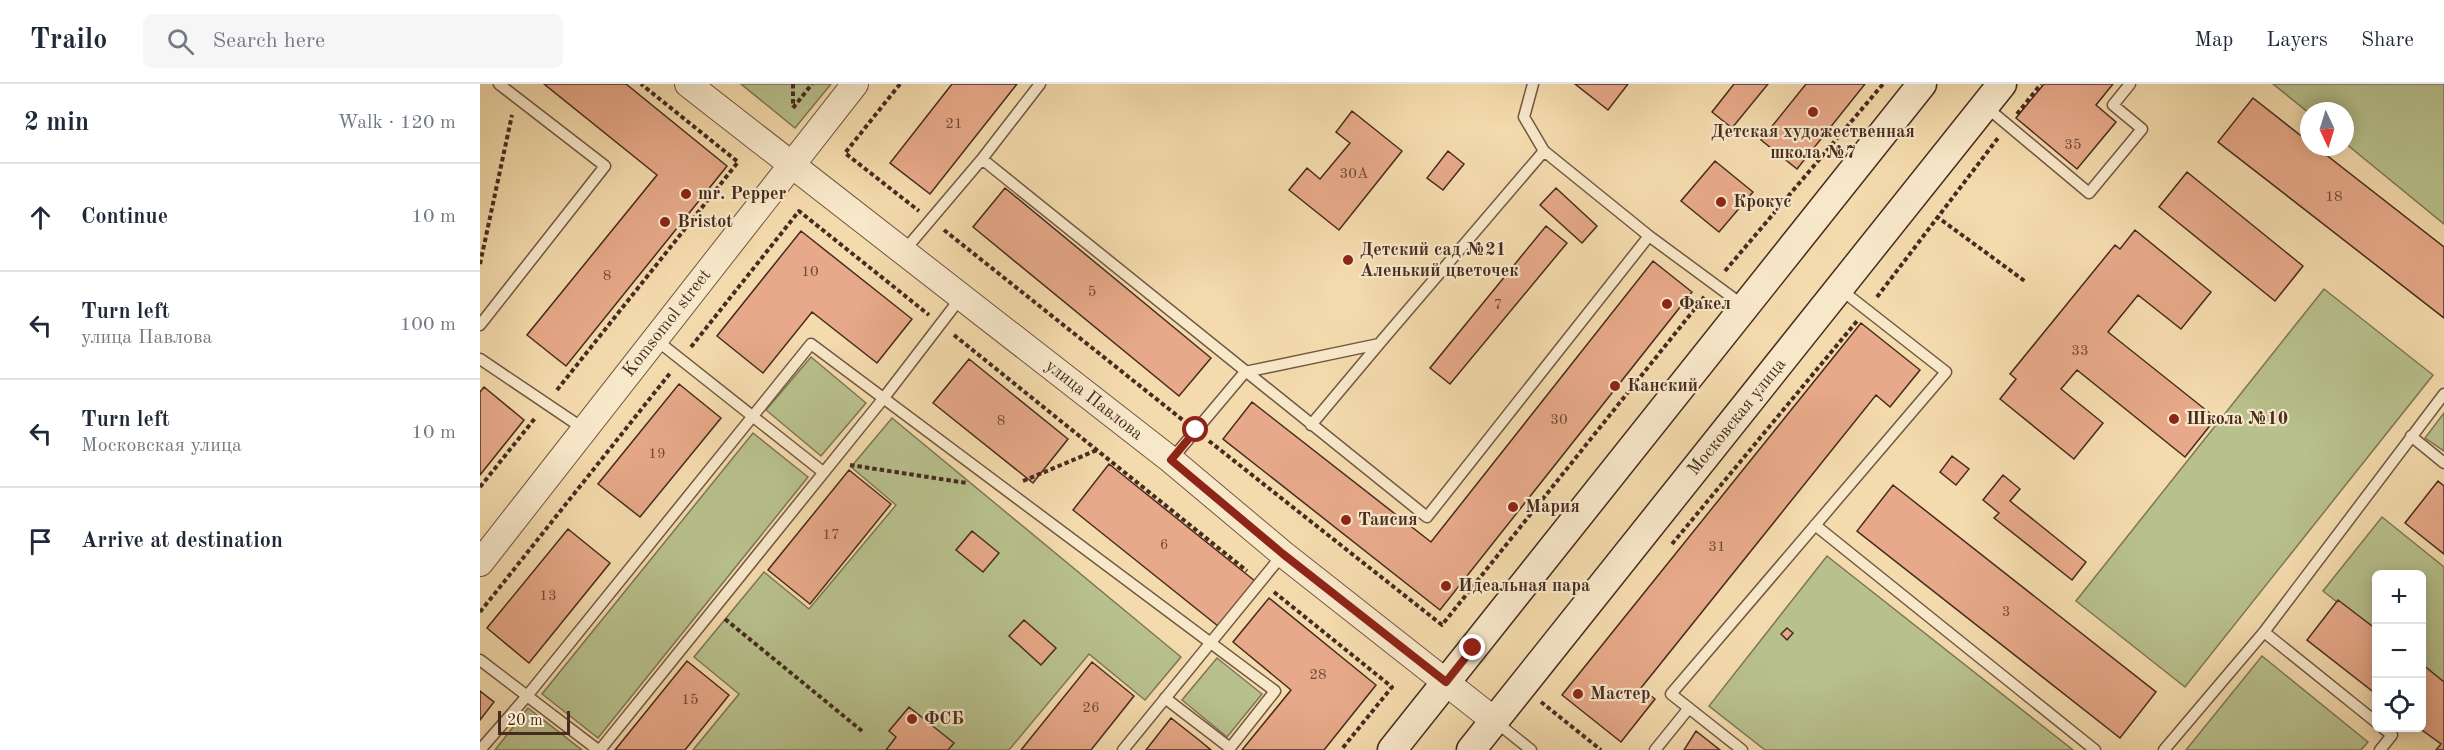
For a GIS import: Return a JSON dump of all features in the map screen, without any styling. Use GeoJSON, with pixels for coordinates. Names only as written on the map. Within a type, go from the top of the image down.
{"type":"FeatureCollection","features":[{"type":"Feature","properties":{"kind":"main road"},"geometry":{"type":"LineString","coordinates":[[1392,750],[1922,84]]}},
{"type":"Feature","properties":{"kind":"main road","name":"Московская улица"},"geometry":{"type":"LineString","coordinates":[[1471,750],[2002,84]]}},
{"type":"Feature","properties":{"kind":"street","name":"улица Павлова"},"geometry":{"type":"LineString","coordinates":[[688,84],[1171,460],[1283,554],[1495,721]]}},
{"type":"Feature","properties":{"kind":"street","name":"Komsomol street"},"geometry":{"type":"LineString","coordinates":[[480,563],[855,84]]}},
{"type":"Feature","properties":{"kind":"lane"},"geometry":{"type":"LineString","coordinates":[[480,325],[605,166],[499,84]]}},
{"type":"Feature","properties":{"kind":"lane"},"geometry":{"type":"LineString","coordinates":[[904,251],[982,159],[1040,84]]}},
{"type":"Feature","properties":{"kind":"lane"},"geometry":{"type":"LineString","coordinates":[[1533,84],[1524,117],[1544,151],[1649,236],[1716,283],[1744,307]]}},
{"type":"Feature","properties":{"kind":"lane"},"geometry":{"type":"LineString","coordinates":[[1984,106],[2089,193],[2142,129],[2113,105],[2130,84]]}},
{"type":"Feature","properties":{"kind":"lane"},"geometry":{"type":"LineString","coordinates":[[1311,425],[1544,151]]}},
{"type":"Feature","properties":{"kind":"lane"},"geometry":{"type":"LineString","coordinates":[[982,159],[1427,517],[1649,236]]}},
{"type":"Feature","properties":{"kind":"lane"},"geometry":{"type":"LineString","coordinates":[[1742,750],[1671,694],[1946,372],[1840,289]]}},
{"type":"Feature","properties":{"kind":"lane"},"geometry":{"type":"LineString","coordinates":[[480,660],[599,750],[883,399],[962,296]]}},
{"type":"Feature","properties":{"kind":"lane"},"geometry":{"type":"LineString","coordinates":[[655,339],[823,472]]}},
{"type":"Feature","properties":{"kind":"lane"},"geometry":{"type":"LineString","coordinates":[[480,750],[527,696],[811,344],[1275,691],[1230,748],[1165,698]]}},
{"type":"Feature","properties":{"kind":"lane"},"geometry":{"type":"LineString","coordinates":[[1171,460],[1245,372],[1379,344]]}},
{"type":"Feature","properties":{"kind":"lane"},"geometry":{"type":"LineString","coordinates":[[480,359],[585,429]]}},
{"type":"Feature","properties":{"kind":"lane"},"geometry":{"type":"LineString","coordinates":[[2164,750],[2264,632],[2444,394]]}},
{"type":"Feature","properties":{"kind":"lane"},"geometry":{"type":"LineString","coordinates":[[2411,436],[2444,463]]}},
{"type":"Feature","properties":{"kind":"lane"},"geometry":{"type":"LineString","coordinates":[[1815,525],[2095,750]]}},
{"type":"Feature","properties":{"kind":"lane"},"geometry":{"type":"LineString","coordinates":[[1123,750],[1283,554]]}},
{"type":"Feature","properties":{"kind":"lane"},"geometry":{"type":"LineString","coordinates":[[2264,632],[2372,720]]}},
{"type":"Feature","properties":{"kind":"lane"},"geometry":{"type":"LineString","coordinates":[[1655,750],[1689,708]]}},
{"type":"Feature","properties":{"kind":"lane"},"geometry":{"type":"LineString","coordinates":[[1495,721],[1531,750]]}},
{"type":"Feature","properties":{"kind":"lane"},"geometry":{"type":"LineString","coordinates":[[2380,750],[2392,735],[2388,732]]}},
{"type":"Feature","properties":{"kind":"path"},"geometry":{"type":"LineString","coordinates":[[480,487],[738,162],[640,84]]}},
{"type":"Feature","properties":{"kind":"path"},"geometry":{"type":"LineString","coordinates":[[793,84],[793,108],[812,84]]}},
{"type":"Feature","properties":{"kind":"path"},"geometry":{"type":"LineString","coordinates":[[900,84],[845,153],[1442,625],[1716,283],[1883,84]]}},
{"type":"Feature","properties":{"kind":"path"},"geometry":{"type":"LineString","coordinates":[[1669,547],[1866,309],[1936,216],[2042,84]]}},
{"type":"Feature","properties":{"kind":"path"},"geometry":{"type":"LineString","coordinates":[[480,264],[516,97]]}},
{"type":"Feature","properties":{"kind":"path"},"geometry":{"type":"LineString","coordinates":[[480,612],[799,211],[1392,687],[1341,750]]}},
{"type":"Feature","properties":{"kind":"path"},"geometry":{"type":"LineString","coordinates":[[1936,216],[2026,282]]}},
{"type":"Feature","properties":{"kind":"path"},"geometry":{"type":"LineString","coordinates":[[713,609],[862,731]]}},
{"type":"Feature","properties":{"kind":"path"},"geometry":{"type":"LineString","coordinates":[[1548,694],[1540,703],[1601,750]]}},
{"type":"Feature","properties":{"kind":"green space"},"geometry":{"type":"Polygon","coordinates":[[[741,84],[831,84],[795,128],[741,84]]]}},
{"type":"Feature","properties":{"kind":"green space"},"geometry":{"type":"Polygon","coordinates":[[[2273,84],[2444,84],[2444,224],[2354,150],[2354,102],[2300,102],[2300,106],[2273,84]]]}},
{"type":"Feature","properties":{"kind":"green space"},"geometry":{"type":"Polygon","coordinates":[[[2324,289],[2433,375],[2185,687],[2076,601],[2324,289]]]}},
{"type":"Feature","properties":{"kind":"green space"},"geometry":{"type":"Polygon","coordinates":[[[811,357],[866,403],[821,456],[766,410],[811,357]]]}},
{"type":"Feature","properties":{"kind":"green space"},"geometry":{"type":"Polygon","coordinates":[[[2444,413],[2444,451],[2425,438],[2444,413]]]}},
{"type":"Feature","properties":{"kind":"green space"},"geometry":{"type":"Polygon","coordinates":[[[892,418],[1181,657],[1145,700],[1089,654],[1009,750],[693,750],[739,694],[694,657],[764,572],[809,609],[896,505],[851,467],[892,418]]]}},
{"type":"Feature","properties":{"kind":"green space"},"geometry":{"type":"Polygon","coordinates":[[[753,433],[808,477],[598,738],[542,694],[753,433]]]}},
{"type":"Feature","properties":{"kind":"green space"},"geometry":{"type":"Polygon","coordinates":[[[2382,517],[2444,567],[2444,687],[2426,672],[2426,570],[2372,570],[2372,630],[2323,591],[2382,517]]]}},
{"type":"Feature","properties":{"kind":"green space"},"geometry":{"type":"Polygon","coordinates":[[[1827,556],[2073,750],[1765,750],[1709,706],[1827,556]]]}},
{"type":"Feature","properties":{"kind":"green space"},"geometry":{"type":"Polygon","coordinates":[[[2262,656],[2368,742],[2361,750],[2186,750],[2262,656]]]}},
{"type":"Feature","properties":{"kind":"green space"},"geometry":{"type":"Polygon","coordinates":[[[1217,658],[1262,694],[1227,737],[1182,700],[1217,658]]]}},
{"type":"Feature","properties":{"kind":"green space"},"geometry":{"type":"Polygon","coordinates":[[[528,708],[582,750],[495,750],[528,708]]]}},
{"type":"Feature","properties":{"kind":"building"},"geometry":{"type":"Polygon","coordinates":[[[544,84],[626,84],[727,166],[566,366],[527,335],[657,175],[544,84]]]}},
{"type":"Feature","properties":{"kind":"building"},"geometry":{"type":"Polygon","coordinates":[[[952,84],[1017,84],[930,194],[890,163],[952,84]]]}},
{"type":"Feature","properties":{"kind":"building"},"geometry":{"type":"Polygon","coordinates":[[[1575,84],[1628,84],[1608,110],[1575,84]]]}},
{"type":"Feature","properties":{"kind":"building"},"geometry":{"type":"Polygon","coordinates":[[[1734,84],[1768,84],[1732,128],[1712,112],[1734,84]]]}},
{"type":"Feature","properties":{"kind":"building","name":"Детская художественная школа №7"},"geometry":{"type":"Polygon","coordinates":[[[1806,84],[1865,84],[1797,169],[1761,140],[1806,84]]]}},
{"type":"Feature","properties":{"kind":"building"},"geometry":{"type":"Polygon","coordinates":[[[2044,84],[2113,84],[2096,105],[2116,122],[2077,169],[2016,118],[2044,84]]]}},
{"type":"Feature","properties":{"kind":"building"},"geometry":{"type":"Polygon","coordinates":[[[2253,98],[2300,135],[2300,156],[2328,156],[2444,247],[2444,318],[2218,142],[2253,98]]]}},
{"type":"Feature","properties":{"kind":"building"},"geometry":{"type":"Polygon","coordinates":[[[1352,111],[1402,151],[1339,230],[1289,190],[1307,168],[1320,179],[1350,143],[1336,132],[1352,111]]]}},
{"type":"Feature","properties":{"kind":"building"},"geometry":{"type":"Polygon","coordinates":[[[1448,151],[1464,164],[1443,190],[1427,178],[1448,151]]]}},
{"type":"Feature","properties":{"kind":"building"},"geometry":{"type":"Polygon","coordinates":[[[1715,161],[1753,192],[1719,232],[1681,201],[1715,161]]]}},
{"type":"Feature","properties":{"kind":"building"},"geometry":{"type":"Polygon","coordinates":[[[2187,172],[2303,266],[2275,301],[2159,207],[2187,172]]]}},
{"type":"Feature","properties":{"kind":"building"},"geometry":{"type":"Polygon","coordinates":[[[1005,188],[1211,358],[1179,396],[973,227],[1005,188]]]}},
{"type":"Feature","properties":{"kind":"building"},"geometry":{"type":"Polygon","coordinates":[[[1556,188],[1597,226],[1582,243],[1540,205],[1556,188]]]}},
{"type":"Feature","properties":{"kind":"building"},"geometry":{"type":"Polygon","coordinates":[[[1546,226],[1567,243],[1450,384],[1430,368],[1546,226]]]}},
{"type":"Feature","properties":{"kind":"building"},"geometry":{"type":"Polygon","coordinates":[[[2135,230],[2211,292],[2181,329],[2138,295],[2108,332],[2216,418],[2185,457],[2077,370],[2061,389],[2103,423],[2074,459],[2000,399],[2016,379],[2010,374],[2115,245],[2120,249],[2135,230]]]}},
{"type":"Feature","properties":{"kind":"building"},"geometry":{"type":"Polygon","coordinates":[[[801,231],[912,319],[877,363],[812,312],[763,373],[717,336],[801,231]]]}},
{"type":"Feature","properties":{"kind":"building"},"geometry":{"type":"Polygon","coordinates":[[[1653,261],[1692,292],[1440,610],[1223,439],[1252,402],[1431,542],[1653,261]]]}},
{"type":"Feature","properties":{"kind":"building"},"geometry":{"type":"Polygon","coordinates":[[[1861,323],[1920,370],[1890,407],[1876,395],[1641,688],[1655,699],[1621,742],[1562,695],[1861,323]]]}},
{"type":"Feature","properties":{"kind":"building"},"geometry":{"type":"Polygon","coordinates":[[[969,359],[1068,439],[1033,483],[933,403],[969,359]]]}},
{"type":"Feature","properties":{"kind":"building"},"geometry":{"type":"Polygon","coordinates":[[[679,384],[721,418],[640,517],[598,484],[679,384]]]}},
{"type":"Feature","properties":{"kind":"building"},"geometry":{"type":"Polygon","coordinates":[[[484,387],[524,420],[480,475],[480,392],[484,387]]]}},
{"type":"Feature","properties":{"kind":"building"},"geometry":{"type":"Polygon","coordinates":[[[1952,456],[1969,469],[1956,485],[1940,472],[1952,456]]]}},
{"type":"Feature","properties":{"kind":"building"},"geometry":{"type":"Polygon","coordinates":[[[1109,464],[1255,581],[1218,626],[1073,510],[1109,464]]]}},
{"type":"Feature","properties":{"kind":"building"},"geometry":{"type":"Polygon","coordinates":[[[849,470],[891,504],[810,604],[768,570],[849,470]]]}},
{"type":"Feature","properties":{"kind":"building"},"geometry":{"type":"Polygon","coordinates":[[[2003,475],[2020,489],[2010,501],[2086,562],[2072,580],[1994,518],[1999,513],[1983,500],[2003,475]]]}},
{"type":"Feature","properties":{"kind":"building"},"geometry":{"type":"Polygon","coordinates":[[[2438,481],[2444,486],[2444,554],[2405,523],[2438,481]]]}},
{"type":"Feature","properties":{"kind":"building"},"geometry":{"type":"Polygon","coordinates":[[[1893,485],[2156,692],[2120,738],[1857,531],[1893,485]]]}},
{"type":"Feature","properties":{"kind":"building"},"geometry":{"type":"Polygon","coordinates":[[[568,529],[610,563],[529,663],[487,628],[568,529]]]}},
{"type":"Feature","properties":{"kind":"building"},"geometry":{"type":"Polygon","coordinates":[[[972,531],[999,553],[983,572],[956,550],[972,531]]]}},
{"type":"Feature","properties":{"kind":"building"},"geometry":{"type":"Polygon","coordinates":[[[1269,598],[1376,685],[1324,750],[1242,750],[1291,690],[1233,642],[1269,598]]]}},
{"type":"Feature","properties":{"kind":"building"},"geometry":{"type":"Polygon","coordinates":[[[2338,600],[2372,626],[2372,691],[2307,640],[2338,600]]]}},
{"type":"Feature","properties":{"kind":"building"},"geometry":{"type":"Polygon","coordinates":[[[1024,620],[1056,648],[1041,665],[1009,636],[1024,620]]]}},
{"type":"Feature","properties":{"kind":"building"},"geometry":{"type":"Polygon","coordinates":[[[1787,628],[1793,633],[1787,640],[1781,634],[1787,628]]]}},
{"type":"Feature","properties":{"kind":"building"},"geometry":{"type":"Polygon","coordinates":[[[687,661],[729,695],[685,750],[615,750],[687,661]]]}},
{"type":"Feature","properties":{"kind":"building"},"geometry":{"type":"Polygon","coordinates":[[[1092,662],[1134,696],[1091,750],[1021,750],[1092,662]]]}},
{"type":"Feature","properties":{"kind":"building"},"geometry":{"type":"Polygon","coordinates":[[[2426,667],[2444,682],[2444,750],[2436,750],[2441,744],[2424,732],[2426,667]]]}},
{"type":"Feature","properties":{"kind":"building"},"geometry":{"type":"Polygon","coordinates":[[[480,691],[494,702],[480,720],[480,691]]]}},
{"type":"Feature","properties":{"kind":"building","name":"ФСБ"},"geometry":{"type":"Polygon","coordinates":[[[909,707],[954,743],[948,750],[886,750],[896,737],[889,731],[909,707]]]}},
{"type":"Feature","properties":{"kind":"building"},"geometry":{"type":"Polygon","coordinates":[[[1171,718],[1199,740],[1211,750],[1146,750],[1171,718]]]}},
{"type":"Feature","properties":{"kind":"building"},"geometry":{"type":"Polygon","coordinates":[[[1696,731],[1720,750],[1684,750],[1696,731]]]}},
{"type":"Feature","properties":{"kind":"place","name":"Детская художественная школа №7"},"geometry":{"type":"Point","coordinates":[1813,112]}},
{"type":"Feature","properties":{"kind":"place","name":"mr. Pepper"},"geometry":{"type":"Point","coordinates":[686,194]}},
{"type":"Feature","properties":{"kind":"place","name":"Крокус"},"geometry":{"type":"Point","coordinates":[1721,202]}},
{"type":"Feature","properties":{"kind":"place","name":"Bristot"},"geometry":{"type":"Point","coordinates":[665,222]}},
{"type":"Feature","properties":{"kind":"place","name":"Детский сад №21 Аленький цветочек"},"geometry":{"type":"Point","coordinates":[1348,260]}},
{"type":"Feature","properties":{"kind":"place","name":"Факел"},"geometry":{"type":"Point","coordinates":[1667,304]}},
{"type":"Feature","properties":{"kind":"place","name":"Канский"},"geometry":{"type":"Point","coordinates":[1615,386]}},
{"type":"Feature","properties":{"kind":"place","name":"Школа №10"},"geometry":{"type":"Point","coordinates":[2174,419]}},
{"type":"Feature","properties":{"kind":"place","name":"Мария"},"geometry":{"type":"Point","coordinates":[1513,507]}},
{"type":"Feature","properties":{"kind":"place","name":"Таисия"},"geometry":{"type":"Point","coordinates":[1346,520]}},
{"type":"Feature","properties":{"kind":"place","name":"Идеальная пара"},"geometry":{"type":"Point","coordinates":[1446,586]}},
{"type":"Feature","properties":{"kind":"place","name":"Мастер"},"geometry":{"type":"Point","coordinates":[1578,694]}},
{"type":"Feature","properties":{"kind":"place","name":"ФСБ"},"geometry":{"type":"Point","coordinates":[912,719]}},
{"type":"Feature","properties":{"kind":"route"},"geometry":{"type":"LineString","coordinates":[[1196,430],[1171,460],[1283,554],[1446,682],[1473,648]]}}]}
